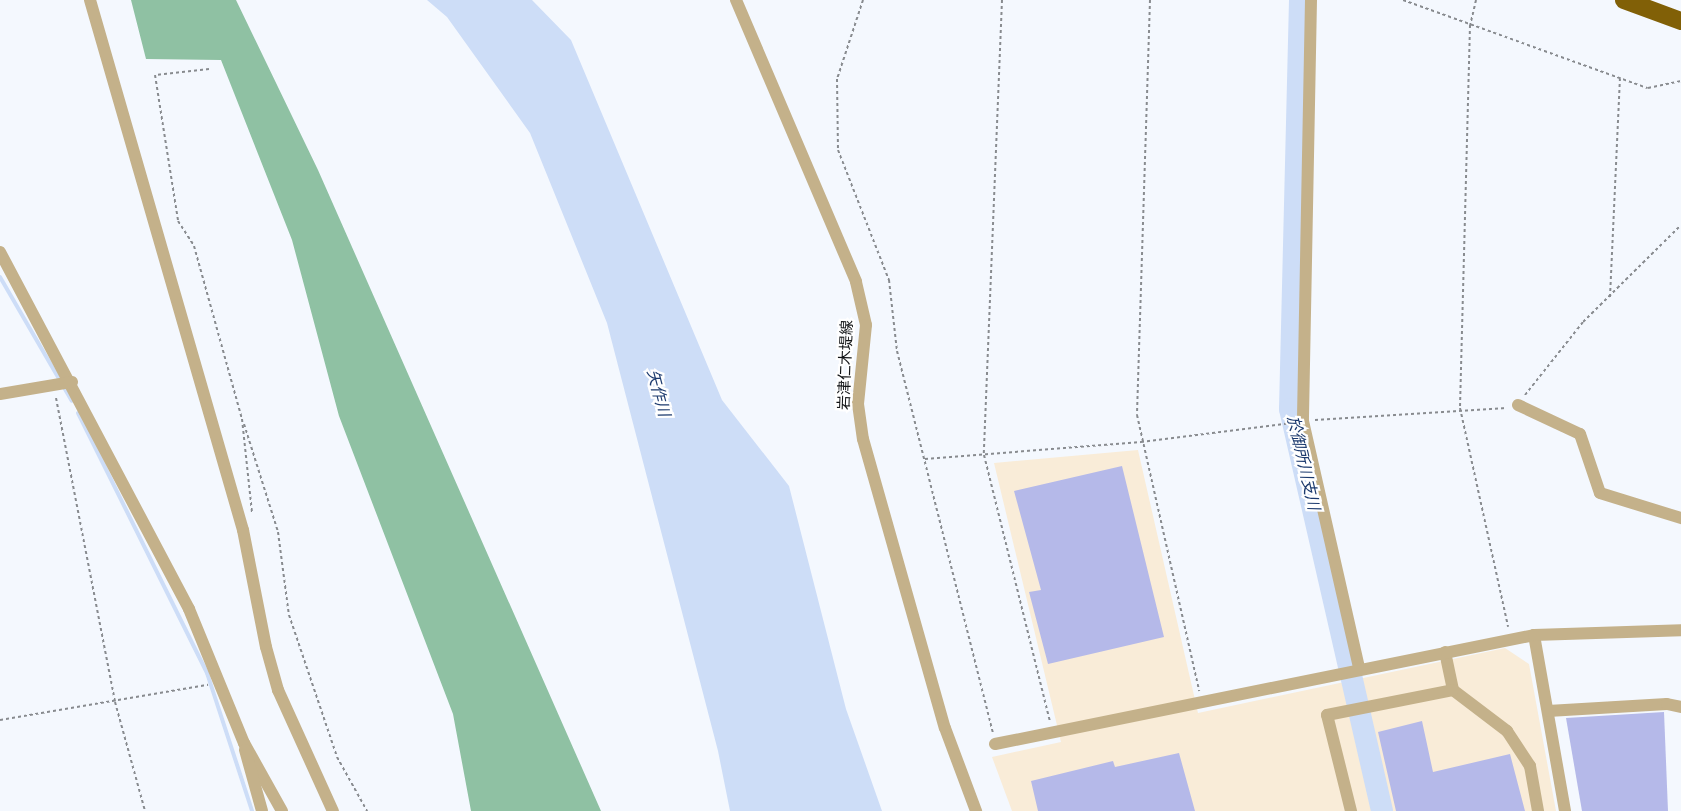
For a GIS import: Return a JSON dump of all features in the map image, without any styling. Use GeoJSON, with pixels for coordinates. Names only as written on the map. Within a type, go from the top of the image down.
{"type":"FeatureCollection","features":[{"type":"Feature","properties":{"kind":"highway"},"geometry":{"type":"LineString","coordinates":[[1624,0],[1681,21]]}},
{"type":"Feature","properties":{"kind":"street"},"geometry":{"type":"LineString","coordinates":[[90,0],[243,530],[269,658],[278,690],[333,811]]}},
{"type":"Feature","properties":{"kind":"street","name":"岩津仁木堤線"},"geometry":{"type":"LineString","coordinates":[[736,0],[856,282],[866,325],[858,404],[863,439],[945,728],[976,811]]}},
{"type":"Feature","properties":{"kind":"street"},"geometry":{"type":"LineString","coordinates":[[1311,0],[1303,421],[1359,668]]}},
{"type":"Feature","properties":{"kind":"street"},"geometry":{"type":"LineString","coordinates":[[0,252],[72,382],[189,609],[244,743],[282,811]]}},
{"type":"Feature","properties":{"kind":"street"},"geometry":{"type":"LineString","coordinates":[[0,394],[72,382]]}},
{"type":"Feature","properties":{"kind":"street"},"geometry":{"type":"LineString","coordinates":[[1518,405],[1580,434],[1600,493],[1681,518]]}},
{"type":"Feature","properties":{"kind":"street"},"geometry":{"type":"LineString","coordinates":[[995,744],[1054,734],[1359,668],[1534,636],[1681,630]]}},
{"type":"Feature","properties":{"kind":"street"},"geometry":{"type":"LineString","coordinates":[[1534,636],[1565,811]]}},
{"type":"Feature","properties":{"kind":"street"},"geometry":{"type":"LineString","coordinates":[[1445,652],[1453,690],[1507,730],[1530,766],[1538,811]]}},
{"type":"Feature","properties":{"kind":"street"},"geometry":{"type":"LineString","coordinates":[[1351,811],[1327,715],[1453,690]]}},
{"type":"Feature","properties":{"kind":"street"},"geometry":{"type":"LineString","coordinates":[[1548,711],[1667,704],[1681,707]]}},
{"type":"Feature","properties":{"kind":"street"},"geometry":{"type":"LineString","coordinates":[[244,743],[247,770],[262,811]]}},
{"type":"Feature","properties":{"kind":"path"},"geometry":{"type":"LineString","coordinates":[[862,0],[837,79],[838,150],[871,225],[889,280],[897,351],[995,744]]}},
{"type":"Feature","properties":{"kind":"path"},"geometry":{"type":"LineString","coordinates":[[1002,0],[984,455],[1054,734]]}},
{"type":"Feature","properties":{"kind":"path"},"geometry":{"type":"LineString","coordinates":[[1150,0],[1137,415],[1141,442],[1202,702]]}},
{"type":"Feature","properties":{"kind":"path"},"geometry":{"type":"LineString","coordinates":[[1403,0],[1648,88],[1681,81]]}},
{"type":"Feature","properties":{"kind":"path"},"geometry":{"type":"LineString","coordinates":[[1476,0],[1470,25],[1460,408],[1510,640]]}},
{"type":"Feature","properties":{"kind":"path"},"geometry":{"type":"LineString","coordinates":[[209,69],[155,75],[178,221],[194,246],[242,419],[278,532],[289,615],[337,757],[367,811]]}},
{"type":"Feature","properties":{"kind":"path"},"geometry":{"type":"LineString","coordinates":[[1610,298],[1620,78]]}},
{"type":"Feature","properties":{"kind":"path"},"geometry":{"type":"LineString","coordinates":[[925,459],[1141,442],[1303,421],[1460,408],[1497,410],[1518,405],[1552,357],[1681,225]]}},
{"type":"Feature","properties":{"kind":"path"},"geometry":{"type":"LineString","coordinates":[[53,385],[115,702],[145,811]]}},
{"type":"Feature","properties":{"kind":"path"},"geometry":{"type":"LineString","coordinates":[[242,419],[252,518]]}},
{"type":"Feature","properties":{"kind":"path"},"geometry":{"type":"LineString","coordinates":[[0,720],[220,683]]}},
{"type":"Feature","properties":{"kind":"shaded area"},"geometry":{"type":"Polygon","coordinates":[[[1138,450],[1198,713],[1505,648],[1529,664],[1556,811],[1012,811],[992,757],[1061,742],[994,463],[1138,450]]]}},
{"type":"Feature","properties":{"kind":"green space"},"geometry":{"type":"Polygon","coordinates":[[[131,0],[236,0],[318,170],[601,811],[471,811],[453,714],[339,416],[292,240],[221,60],[146,59],[131,0]]]}},
{"type":"Feature","properties":{"kind":"water","name":"矢作川"},"geometry":{"type":"Polygon","coordinates":[[[427,0],[532,0],[571,40],[722,400],[789,486],[846,709],[882,811],[730,811],[718,751],[607,323],[530,133],[447,17],[427,0]]]}},
{"type":"Feature","properties":{"kind":"building"},"geometry":{"type":"Polygon","coordinates":[[[1122,466],[1164,637],[1048,664],[1029,592],[1041,590],[1014,491],[1122,466]]]}},
{"type":"Feature","properties":{"kind":"building"},"geometry":{"type":"Polygon","coordinates":[[[1664,712],[1668,811],[1582,811],[1566,718],[1664,712]]]}},
{"type":"Feature","properties":{"kind":"building"},"geometry":{"type":"Polygon","coordinates":[[[1422,721],[1433,772],[1510,754],[1525,811],[1396,811],[1378,732],[1422,721]]]}},
{"type":"Feature","properties":{"kind":"building"},"geometry":{"type":"Polygon","coordinates":[[[1179,753],[1195,811],[1038,811],[1031,781],[1113,761],[1115,767],[1179,753]]]}},
{"type":"Feature","properties":{"kind":"waterway","name":"於御所川支川"},"geometry":{"type":"LineString","coordinates":[[1300,0],[1290,409],[1382,811]]}},
{"type":"Feature","properties":{"kind":"waterway"},"geometry":{"type":"LineString","coordinates":[[0,277],[72,401]]}},
{"type":"Feature","properties":{"kind":"waterway"},"geometry":{"type":"LineString","coordinates":[[78,413],[207,673],[252,811]]}}]}
